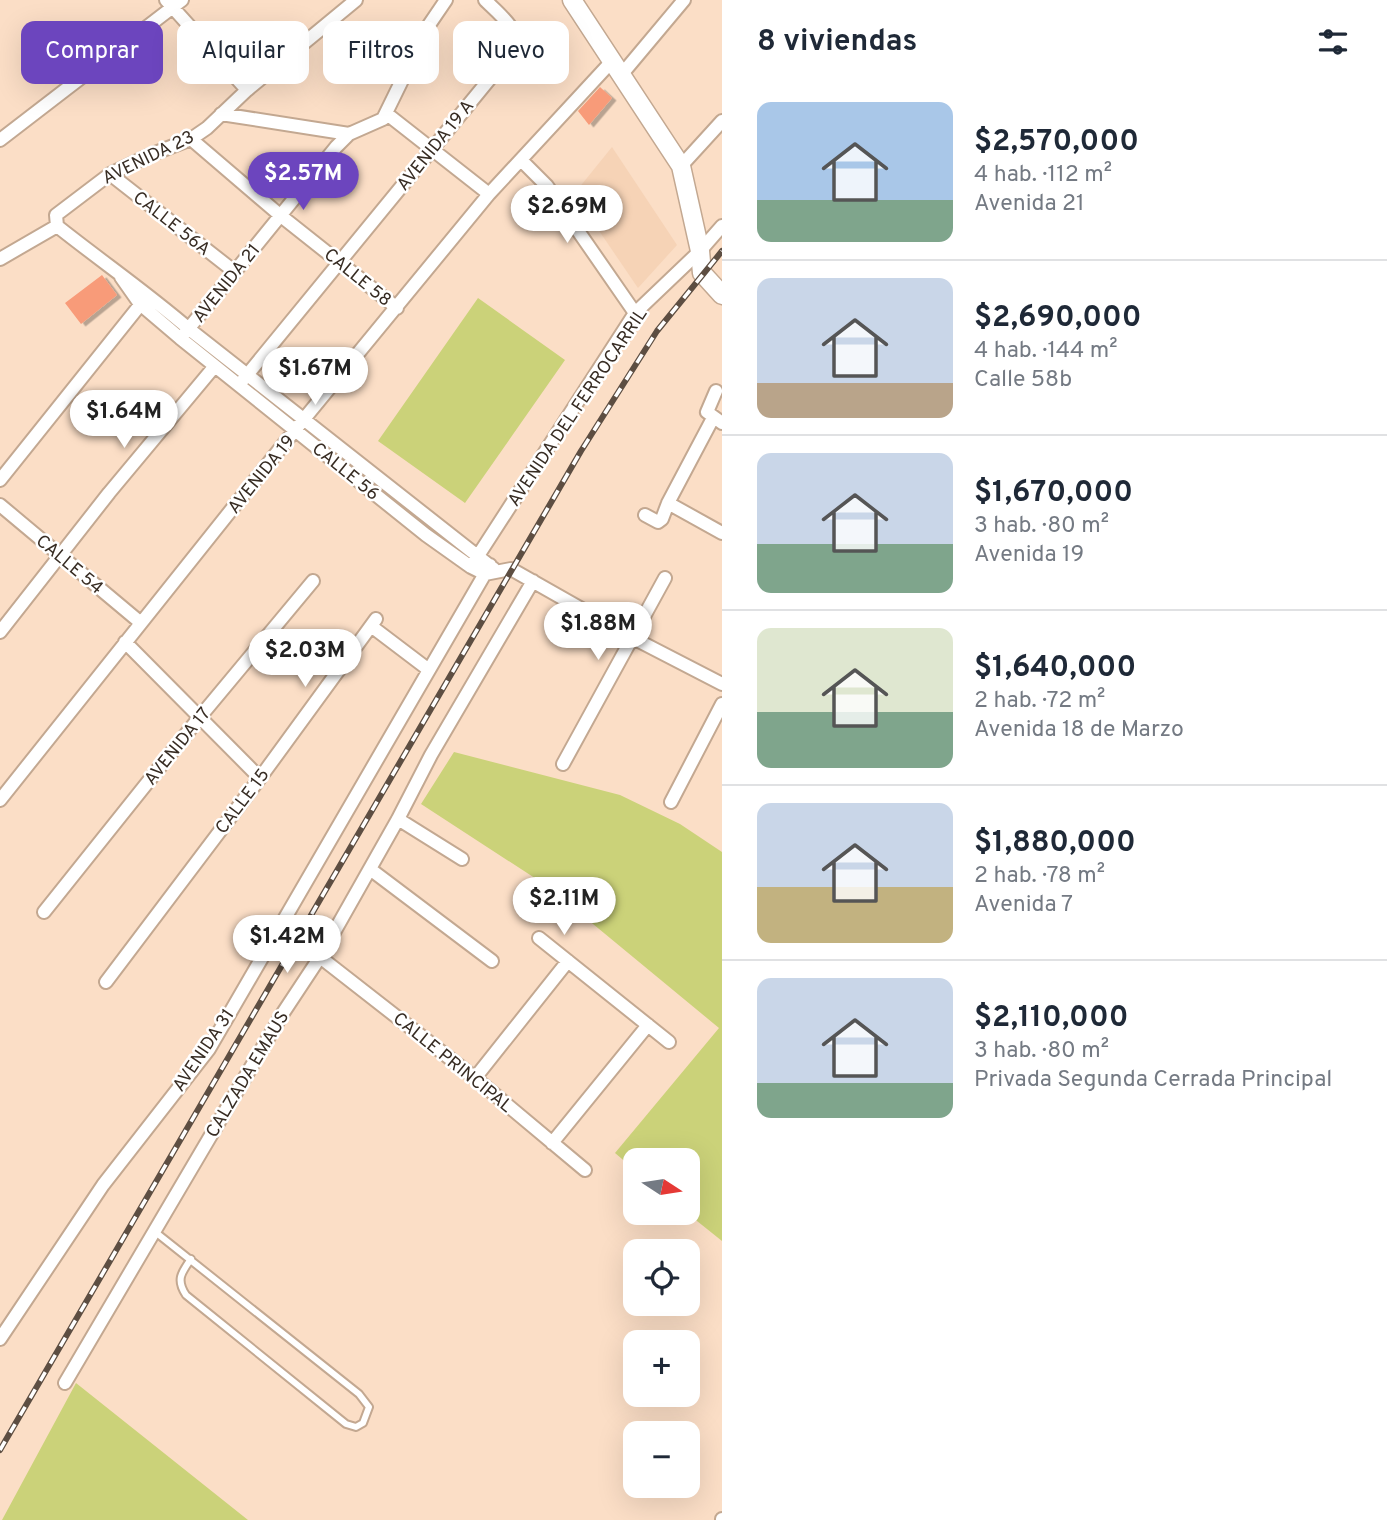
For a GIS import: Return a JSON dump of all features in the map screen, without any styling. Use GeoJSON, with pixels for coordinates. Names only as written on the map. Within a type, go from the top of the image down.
{"type":"FeatureCollection","features":[{"type":"Feature","properties":{"kind":"street","name":"AVENIDA 23"},"geometry":{"type":"LineString","coordinates":[[57,226],[56,215],[110,174],[191,139],[356,0]]}},
{"type":"Feature","properties":{"kind":"street"},"geometry":{"type":"LineString","coordinates":[[446,0],[429,25],[387,114],[489,194]]}},
{"type":"Feature","properties":{"kind":"street","name":"AVENIDA 19 A"},"geometry":{"type":"LineString","coordinates":[[239,385],[515,48],[515,33],[485,0]]}},
{"type":"Feature","properties":{"kind":"street"},"geometry":{"type":"LineString","coordinates":[[572,0],[681,166],[700,251],[702,273],[722,295]]}},
{"type":"Feature","properties":{"kind":"street","name":"AVENIDA 19"},"geometry":{"type":"LineString","coordinates":[[0,800],[295,430],[489,194],[684,0]]}},
{"type":"Feature","properties":{"kind":"street"},"geometry":{"type":"LineString","coordinates":[[0,140],[173,2],[247,90]]}},
{"type":"Feature","properties":{"kind":"street"},"geometry":{"type":"LineString","coordinates":[[221,114],[349,134]]}},
{"type":"Feature","properties":{"kind":"street","name":"AVENIDA 21"},"geometry":{"type":"LineString","coordinates":[[184,334],[336,147],[349,134],[375,125],[387,114]]}},
{"type":"Feature","properties":{"kind":"street"},"geometry":{"type":"LineString","coordinates":[[681,166],[722,121]]}},
{"type":"Feature","properties":{"kind":"street","name":"CALLE 58"},"geometry":{"type":"LineString","coordinates":[[191,139],[281,216],[397,308]]}},
{"type":"Feature","properties":{"kind":"street"},"geometry":{"type":"LineString","coordinates":[[521,160],[547,186],[635,313]]}},
{"type":"Feature","properties":{"kind":"street","name":"CALLE 56A"},"geometry":{"type":"LineString","coordinates":[[110,174],[235,272]]}},
{"type":"Feature","properties":{"kind":"street"},"geometry":{"type":"LineString","coordinates":[[0,259],[57,226]]}},
{"type":"Feature","properties":{"kind":"street","name":"CALLE 56"},"geometry":{"type":"LineString","coordinates":[[57,226],[121,277],[184,334],[214,367],[426,535],[491,570]]}},
{"type":"Feature","properties":{"kind":"street","name":"AVENIDA DEL FERROCARRIL"},"geometry":{"type":"LineString","coordinates":[[475,561],[635,313],[700,251],[722,226]]}},
{"type":"Feature","properties":{"kind":"street"},"geometry":{"type":"LineString","coordinates":[[0,480],[144,299]]}},
{"type":"Feature","properties":{"kind":"street","name":"CALLE 56"},"geometry":{"type":"LineString","coordinates":[[184,334],[248,374],[475,561]]}},
{"type":"Feature","properties":{"kind":"street"},"geometry":{"type":"LineString","coordinates":[[0,632],[214,367]]}},
{"type":"Feature","properties":{"kind":"street"},"geometry":{"type":"LineString","coordinates":[[645,515],[658,522],[662,519],[668,503],[717,421],[707,409],[716,391]]}},
{"type":"Feature","properties":{"kind":"street"},"geometry":{"type":"LineString","coordinates":[[668,503],[722,533]]}},
{"type":"Feature","properties":{"kind":"street","name":"CALLE 54"},"geometry":{"type":"LineString","coordinates":[[0,505],[141,623]]}},
{"type":"Feature","properties":{"kind":"street"},"geometry":{"type":"LineString","coordinates":[[491,570],[511,569],[631,637],[722,684]]}},
{"type":"Feature","properties":{"kind":"street","name":"AVENIDA 31"},"geometry":{"type":"LineString","coordinates":[[0,1339],[103,1185],[208,1049],[429,670],[491,570]]}},
{"type":"Feature","properties":{"kind":"street"},"geometry":{"type":"LineString","coordinates":[[563,764],[665,578]]}},
{"type":"Feature","properties":{"kind":"street","name":"AVENIDA 17"},"geometry":{"type":"LineString","coordinates":[[44,912],[313,581]]}},
{"type":"Feature","properties":{"kind":"street","name":"CALZADA EMAUS"},"geometry":{"type":"LineString","coordinates":[[65,1383],[283,1013],[320,957],[431,755],[533,582]]}},
{"type":"Feature","properties":{"kind":"street","name":"CALLE 15"},"geometry":{"type":"LineString","coordinates":[[106,982],[374,622],[429,670]]}},
{"type":"Feature","properties":{"kind":"street"},"geometry":{"type":"LineString","coordinates":[[125,642],[260,778]]}},
{"type":"Feature","properties":{"kind":"street"},"geometry":{"type":"LineString","coordinates":[[671,802],[722,704]]}},
{"type":"Feature","properties":{"kind":"street"},"geometry":{"type":"LineString","coordinates":[[398,819],[462,859]]}},
{"type":"Feature","properties":{"kind":"street"},"geometry":{"type":"LineString","coordinates":[[370,869],[492,961]]}},
{"type":"Feature","properties":{"kind":"street"},"geometry":{"type":"LineString","coordinates":[[539,938],[669,1042]]}},
{"type":"Feature","properties":{"kind":"street","name":"CALLE PRINCIPAL"},"geometry":{"type":"LineString","coordinates":[[320,957],[475,1078],[585,1170]]}},
{"type":"Feature","properties":{"kind":"street"},"geometry":{"type":"LineString","coordinates":[[475,1078],[568,961]]}},
{"type":"Feature","properties":{"kind":"street"},"geometry":{"type":"LineString","coordinates":[[552,1143],[648,1025]]}},
{"type":"Feature","properties":{"kind":"lane"},"geometry":{"type":"LineString","coordinates":[[154,1231],[191,1259],[359,1394],[369,1407],[363,1423],[356,1427],[346,1424],[187,1295],[180,1286],[179,1276],[191,1259]]}},
{"type":"Feature","properties":{"kind":"shaded area"},"geometry":{"type":"Polygon","coordinates":[[[612,147],[677,245],[638,288],[574,194],[612,147]]]}},
{"type":"Feature","properties":{"kind":"green space"},"geometry":{"type":"Polygon","coordinates":[[[478,298],[565,360],[465,503],[378,441],[478,298]]]}},
{"type":"Feature","properties":{"kind":"green space"},"geometry":{"type":"Polygon","coordinates":[[[454,752],[620,795],[680,824],[722,852],[722,1241],[700,1223],[700,1148],[623,1148],[623,1160],[615,1153],[719,1028],[547,886],[421,804],[454,752]]]}},
{"type":"Feature","properties":{"kind":"green space"},"geometry":{"type":"Polygon","coordinates":[[[76,1383],[248,1520],[2,1520],[76,1383]]]}},
{"type":"Feature","properties":{"kind":"building"},"geometry":{"type":"Polygon","coordinates":[[[600,87],[612,98],[589,125],[578,111],[600,87]]]}},
{"type":"Feature","properties":{"kind":"building"},"geometry":{"type":"Polygon","coordinates":[[[102,275],[117,295],[81,324],[65,303],[102,275]]]}},
{"type":"Feature","properties":{"kind":"railway"},"geometry":{"type":"LineString","coordinates":[[0,1450],[581,451],[657,331],[722,251]]}}]}
